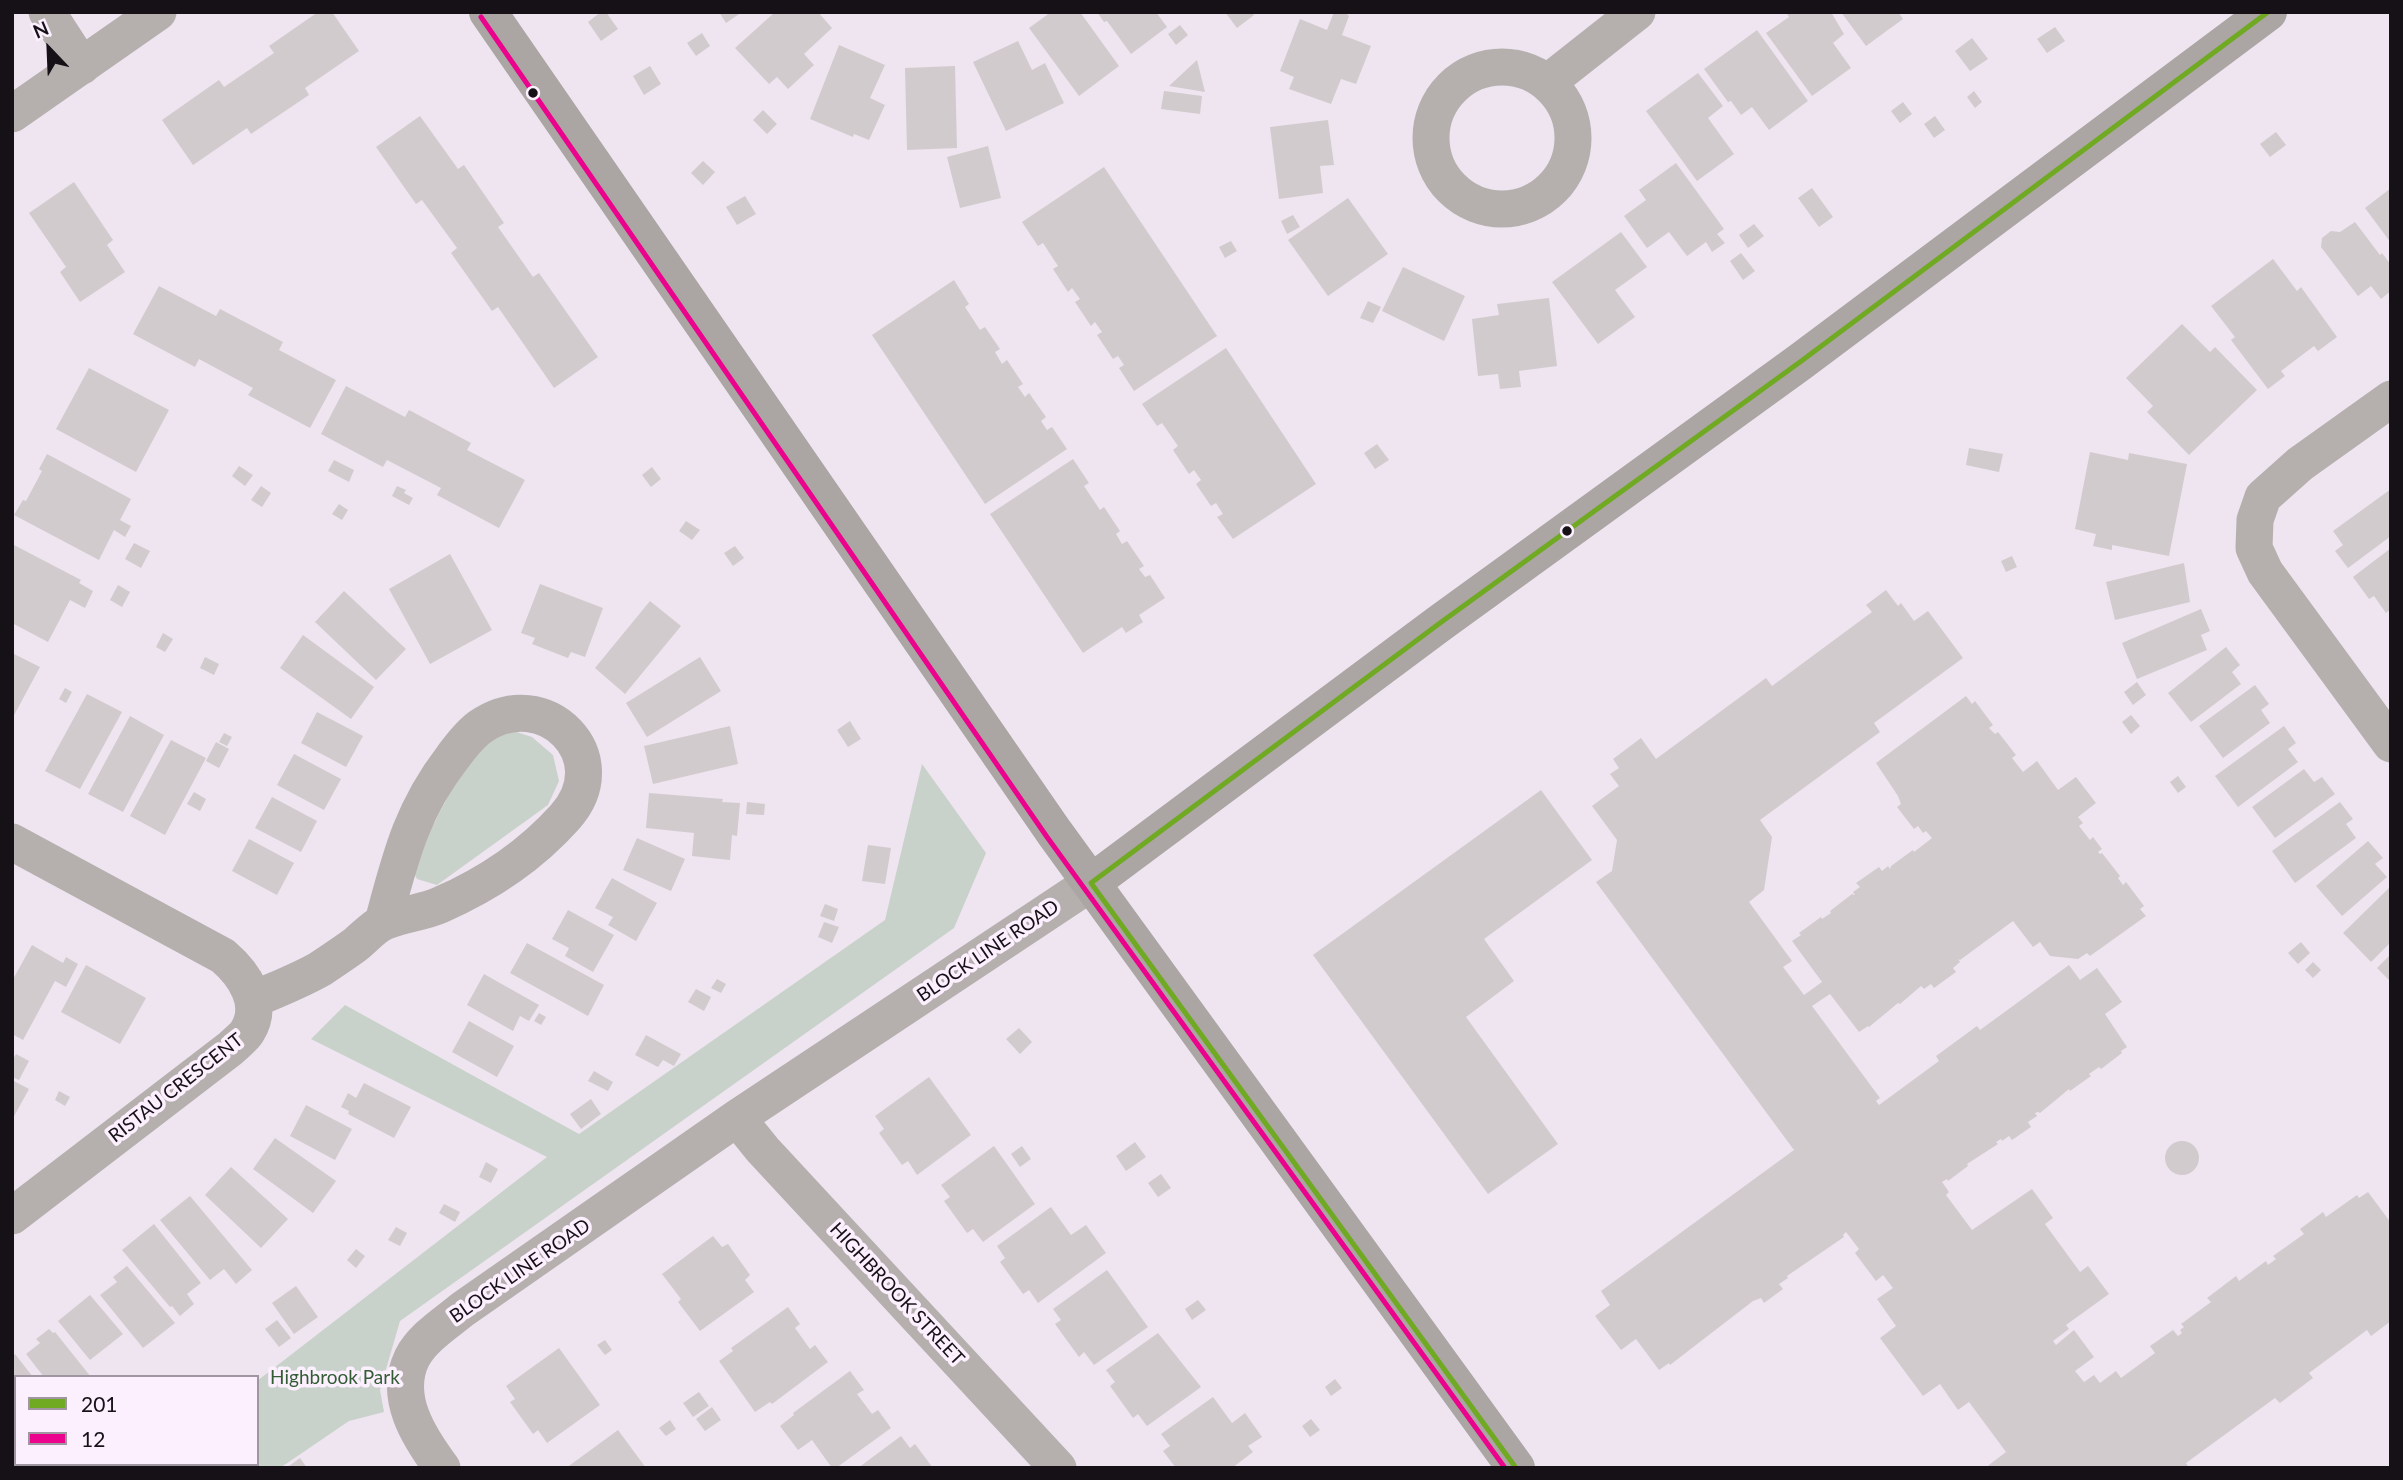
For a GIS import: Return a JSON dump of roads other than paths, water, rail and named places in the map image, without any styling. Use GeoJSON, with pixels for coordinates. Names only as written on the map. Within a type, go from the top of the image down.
{"type":"FeatureCollection","features":[{"type":"Feature","properties":{"kind":"main road"},"geometry":{"type":"LineString","coordinates":[[488,12],[1091,883],[1516,1468]]}},
{"type":"Feature","properties":{"kind":"main road","name":"BLOCK LINE ROAD"},"geometry":{"type":"LineString","coordinates":[[1091,883],[1440,623],[1800,362],[2267,12]]}},
{"type":"Feature","properties":{"kind":"street"},"geometry":{"type":"LineString","coordinates":[[47,12],[82,66]]}},
{"type":"Feature","properties":{"kind":"street"},"geometry":{"type":"LineString","coordinates":[[12,114],[158,12]]}},
{"type":"Feature","properties":{"kind":"street"},"geometry":{"type":"LineString","coordinates":[[1547,83],[1637,12]]}},
{"type":"Feature","properties":{"kind":"street"},"geometry":{"type":"LineString","coordinates":[[2391,398],[2300,464],[2263,497],[2256,520],[2254,548],[2265,572],[2391,744]]}},
{"type":"Feature","properties":{"kind":"street"},"geometry":{"type":"LineString","coordinates":[[12,842],[223,957],[237,968],[248,984],[253,1000],[318,970],[383,922],[437,906],[483,885],[542,839],[566,816],[581,793],[584,769],[579,750],[567,731],[552,720],[535,714],[512,712],[496,717],[478,728],[461,745],[431,785],[404,842],[383,922]]}},
{"type":"Feature","properties":{"kind":"street","name":"BLOCK LINE ROAD"},"geometry":{"type":"LineString","coordinates":[[442,1468],[426,1446],[407,1407],[407,1371],[412,1356],[433,1333],[463,1309],[737,1118],[1091,883]]}},
{"type":"Feature","properties":{"kind":"street","name":"RISTAU CRESCENT"},"geometry":{"type":"LineString","coordinates":[[12,1216],[231,1048],[247,1032],[253,1018],[253,1000]]}},
{"type":"Feature","properties":{"kind":"street","name":"HIGHBROOK STREET"},"geometry":{"type":"LineString","coordinates":[[737,1118],[762,1150],[1059,1468]]}},
{"type":"Feature","properties":{"kind":"park label","name":"Highbrook Park"},"geometry":{"type":"Point","coordinates":[335,1378]}}]}
